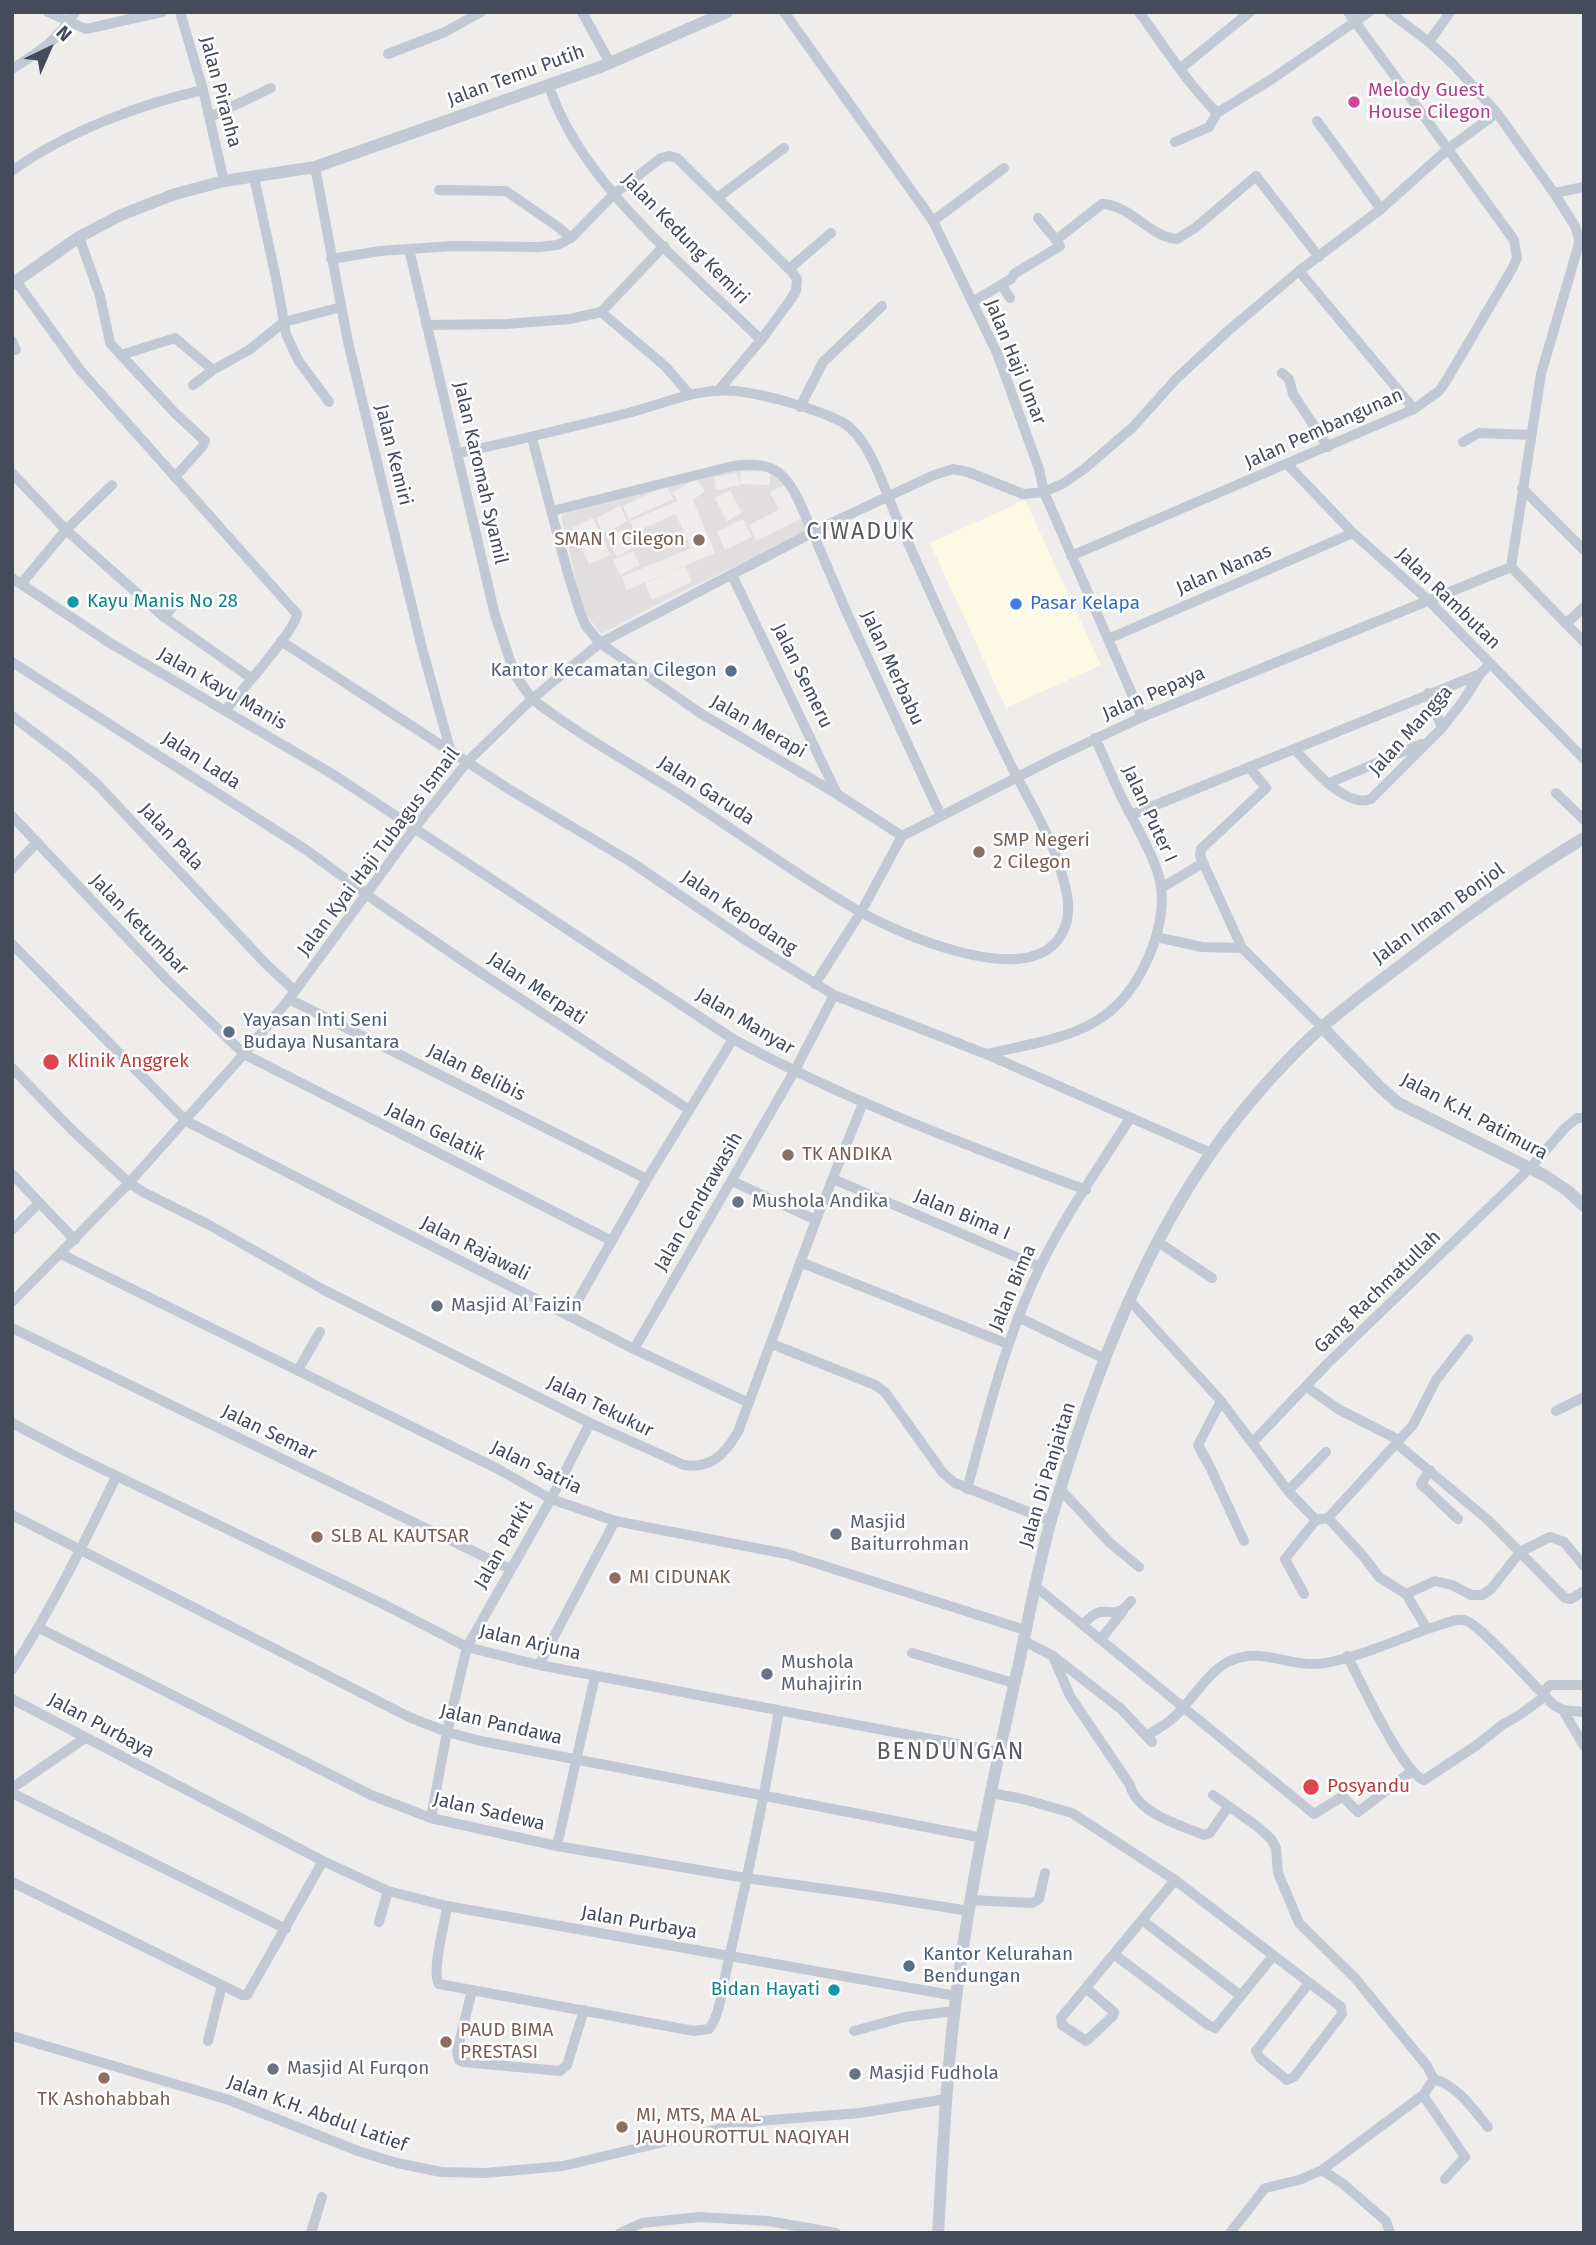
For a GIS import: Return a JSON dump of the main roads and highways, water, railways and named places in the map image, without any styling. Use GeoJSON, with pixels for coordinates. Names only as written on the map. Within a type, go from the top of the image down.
{"type":"FeatureCollection","features":[{"type":"Feature","properties":{"kind":"place","name":"Melody Guest House Cilegon"},"geometry":{"type":"Point","coordinates":[1354,102]}},
{"type":"Feature","properties":{"kind":"place","name":"SMAN 1 Cilegon"},"geometry":{"type":"Point","coordinates":[699,540]}},
{"type":"Feature","properties":{"kind":"place","name":"Kayu Manis No 28"},"geometry":{"type":"Point","coordinates":[73,602]}},
{"type":"Feature","properties":{"kind":"place","name":"Pasar Kelapa"},"geometry":{"type":"Point","coordinates":[1016,604]}},
{"type":"Feature","properties":{"kind":"place","name":"Kantor Kecamatan Cilegon"},"geometry":{"type":"Point","coordinates":[731,671]}},
{"type":"Feature","properties":{"kind":"place","name":"SMP Negeri 2 Cilegon"},"geometry":{"type":"Point","coordinates":[979,852]}},
{"type":"Feature","properties":{"kind":"place","name":"Yayasan Inti Seni Budaya Nusantara"},"geometry":{"type":"Point","coordinates":[229,1032]}},
{"type":"Feature","properties":{"kind":"place","name":"Klinik Anggrek"},"geometry":{"type":"Point","coordinates":[51,1062]}},
{"type":"Feature","properties":{"kind":"place","name":"TK ANDIKA"},"geometry":{"type":"Point","coordinates":[788,1155]}},
{"type":"Feature","properties":{"kind":"place","name":"Mushola Andika"},"geometry":{"type":"Point","coordinates":[738,1202]}},
{"type":"Feature","properties":{"kind":"place","name":"Masjid Al Faizin"},"geometry":{"type":"Point","coordinates":[437,1306]}},
{"type":"Feature","properties":{"kind":"place","name":"Masjid Baiturrohman"},"geometry":{"type":"Point","coordinates":[836,1534]}},
{"type":"Feature","properties":{"kind":"place","name":"SLB AL KAUTSAR"},"geometry":{"type":"Point","coordinates":[317,1537]}},
{"type":"Feature","properties":{"kind":"place","name":"MI CIDUNAK"},"geometry":{"type":"Point","coordinates":[615,1578]}},
{"type":"Feature","properties":{"kind":"place","name":"Mushola Muhajirin"},"geometry":{"type":"Point","coordinates":[767,1674]}},
{"type":"Feature","properties":{"kind":"place","name":"Posyandu"},"geometry":{"type":"Point","coordinates":[1311,1787]}},
{"type":"Feature","properties":{"kind":"place","name":"Kantor Kelurahan Bendungan"},"geometry":{"type":"Point","coordinates":[909,1966]}},
{"type":"Feature","properties":{"kind":"place","name":"Bidan Hayati"},"geometry":{"type":"Point","coordinates":[834,1990]}},
{"type":"Feature","properties":{"kind":"place","name":"PAUD BIMA PRESTASI"},"geometry":{"type":"Point","coordinates":[446,2042]}},
{"type":"Feature","properties":{"kind":"place","name":"Masjid Al Furqon"},"geometry":{"type":"Point","coordinates":[273,2069]}},
{"type":"Feature","properties":{"kind":"place","name":"Masjid Fudhola"},"geometry":{"type":"Point","coordinates":[855,2074]}},
{"type":"Feature","properties":{"kind":"place","name":"TK Ashohabbah"},"geometry":{"type":"Point","coordinates":[104,2078]}},
{"type":"Feature","properties":{"kind":"place","name":"MI, MTS, MA AL JAUHOUROTTUL NAQIYAH"},"geometry":{"type":"Point","coordinates":[622,2127]}},
{"type":"Feature","properties":{"kind":"district","name":"CIWADUK"},"geometry":{"type":"Point","coordinates":[861,533]}},
{"type":"Feature","properties":{"kind":"district","name":"BENDUNGAN"},"geometry":{"type":"Point","coordinates":[951,1753]}}]}
